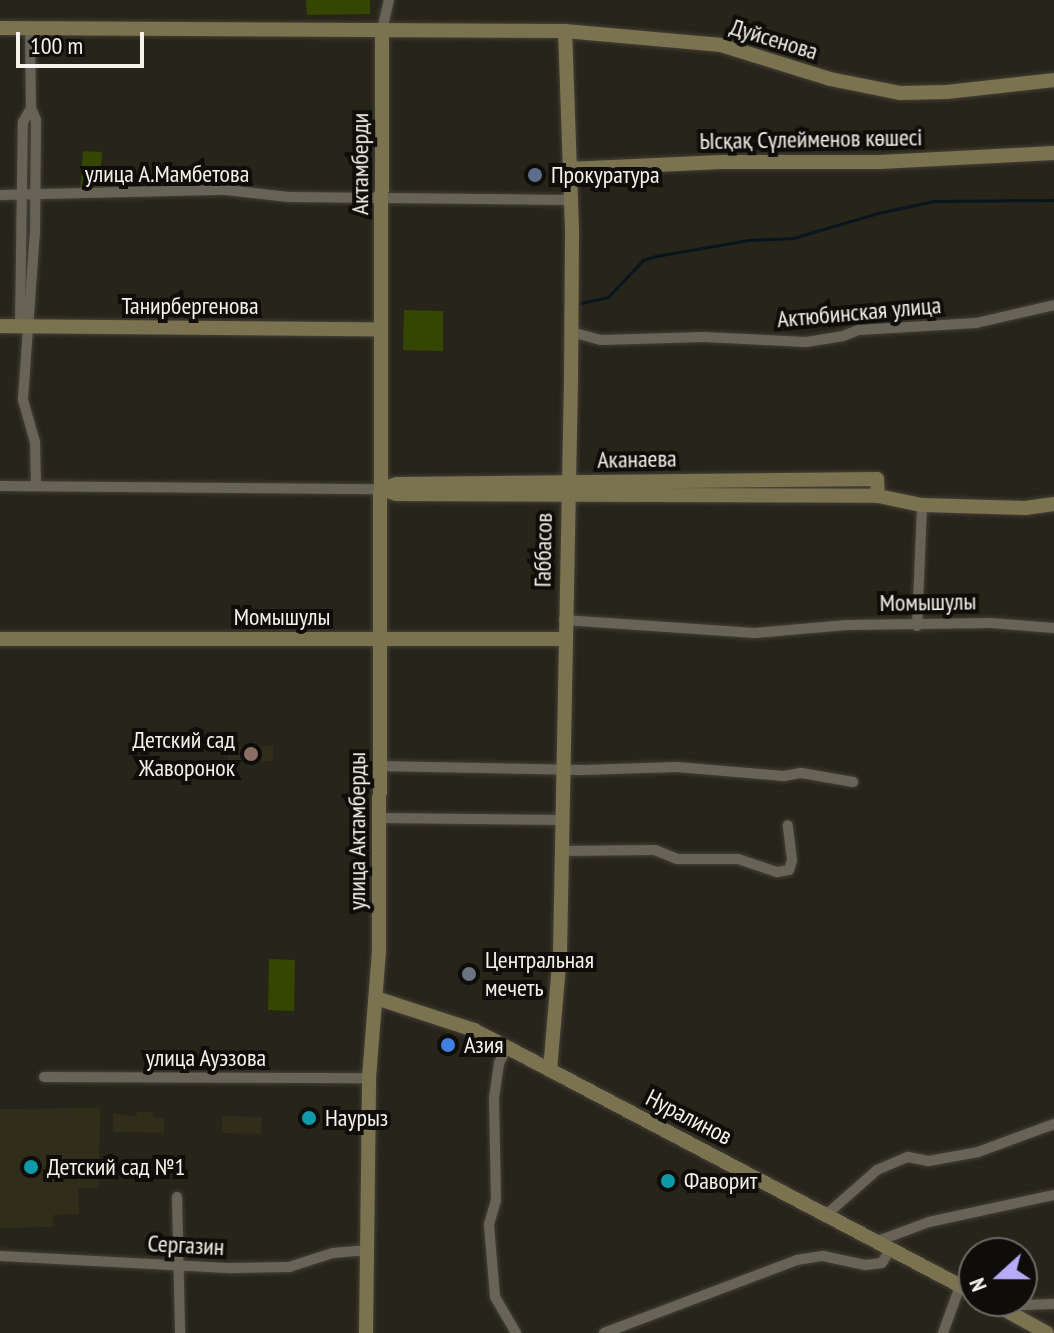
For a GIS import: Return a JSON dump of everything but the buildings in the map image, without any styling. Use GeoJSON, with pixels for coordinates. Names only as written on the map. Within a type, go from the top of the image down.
{"type":"FeatureCollection","features":[{"type":"Feature","properties":{"kind":"main road","name":"Дуйсенова"},"geometry":{"type":"LineString","coordinates":[[0,28],[565,31],[721,45],[830,79],[900,93],[947,92],[1054,80]]}},
{"type":"Feature","properties":{"kind":"main road","name":"Актамберди"},"geometry":{"type":"LineString","coordinates":[[381,329],[382,30]]}},
{"type":"Feature","properties":{"kind":"main road","name":"Габбасов"},"geometry":{"type":"LineString","coordinates":[[550,1070],[558,993],[571,332],[565,31]]}},
{"type":"Feature","properties":{"kind":"main road","name":"Ысқақ Сүлейменов көшесі"},"geometry":{"type":"LineString","coordinates":[[568,169],[722,162],[880,162],[1054,153]]}},
{"type":"Feature","properties":{"kind":"main road","name":"Танирбергенова"},"geometry":{"type":"LineString","coordinates":[[0,326],[381,329]]}},
{"type":"Feature","properties":{"kind":"main road","name":"улица Актамберды"},"geometry":{"type":"LineString","coordinates":[[366,1333],[369,1078],[376,998],[379,818],[381,329]]}},
{"type":"Feature","properties":{"kind":"main road","name":"Аканаева"},"geometry":{"type":"LineString","coordinates":[[381,489],[397,484],[878,496],[922,505],[1025,508],[1054,504]]}},
{"type":"Feature","properties":{"kind":"main road","name":"Момышулы"},"geometry":{"type":"LineString","coordinates":[[0,639],[564,639]]}},
{"type":"Feature","properties":{"kind":"main road","name":"Нуралинов"},"geometry":{"type":"LineString","coordinates":[[376,998],[474,1030],[958,1285]]}},
{"type":"Feature","properties":{"kind":"main road"},"geometry":{"type":"LineString","coordinates":[[1018,1317],[1047,1333]]}},
{"type":"Feature","properties":{"kind":"street","name":"Актамберди"},"geometry":{"type":"LineString","coordinates":[[382,30],[389,0]]}},
{"type":"Feature","properties":{"kind":"street"},"geometry":{"type":"LineString","coordinates":[[25,326],[36,196],[36,120],[31,108],[30,28]]}},
{"type":"Feature","properties":{"kind":"street"},"geometry":{"type":"LineString","coordinates":[[31,108],[23,122],[23,400],[35,442],[36,486]]}},
{"type":"Feature","properties":{"kind":"street","name":"улица А.Мамбетова"},"geometry":{"type":"LineString","coordinates":[[0,195],[226,190],[289,197],[569,200]]}},
{"type":"Feature","properties":{"kind":"street","name":"Актюбинская улица"},"geometry":{"type":"LineString","coordinates":[[571,332],[601,340],[704,337],[806,342],[859,330],[976,323],[1054,305]]}},
{"type":"Feature","properties":{"kind":"street","name":"Аканаева"},"geometry":{"type":"LineString","coordinates":[[0,486],[381,489]]}},
{"type":"Feature","properties":{"kind":"street"},"geometry":{"type":"LineString","coordinates":[[917,626],[922,505]]}},
{"type":"Feature","properties":{"kind":"street","name":"Момышулы"},"geometry":{"type":"LineString","coordinates":[[564,620],[755,633],[847,625],[991,623],[1054,628]]}},
{"type":"Feature","properties":{"kind":"street"},"geometry":{"type":"LineString","coordinates":[[378,766],[677,767],[784,776],[801,773],[853,782]]}},
{"type":"Feature","properties":{"kind":"street"},"geometry":{"type":"LineString","coordinates":[[379,818],[562,820]]}},
{"type":"Feature","properties":{"kind":"street"},"geometry":{"type":"LineString","coordinates":[[561,851],[655,850],[677,859],[738,859],[777,872],[789,870],[792,860],[788,825]]}},
{"type":"Feature","properties":{"kind":"street"},"geometry":{"type":"LineString","coordinates":[[507,1048],[499,1063],[494,1097],[496,1200],[489,1225],[495,1297],[516,1333]]}},
{"type":"Feature","properties":{"kind":"street","name":"улица Ауэзова"},"geometry":{"type":"LineString","coordinates":[[44,1077],[369,1078]]}},
{"type":"Feature","properties":{"kind":"street"},"geometry":{"type":"LineString","coordinates":[[827,1214],[877,1170],[908,1157],[929,1161],[978,1152],[1054,1124]]}},
{"type":"Feature","properties":{"kind":"street"},"geometry":{"type":"LineString","coordinates":[[604,1333],[797,1260],[823,1256],[865,1265],[882,1263],[885,1244],[929,1222],[1054,1195]]}},
{"type":"Feature","properties":{"kind":"street"},"geometry":{"type":"LineString","coordinates":[[177,1197],[180,1333]]}},
{"type":"Feature","properties":{"kind":"street","name":"Сергазин"},"geometry":{"type":"LineString","coordinates":[[0,1256],[289,1267],[333,1253],[368,1250]]}},
{"type":"Feature","properties":{"kind":"street"},"geometry":{"type":"LineString","coordinates":[[943,1333],[958,1292]]}},
{"type":"Feature","properties":{"kind":"shaded area","name":"Детский сад Жаворонок"},"geometry":{"type":"Polygon","coordinates":[[[273,746],[273,761],[228,761],[228,748],[273,746]]]}},
{"type":"Feature","properties":{"kind":"shaded area"},"geometry":{"type":"Polygon","coordinates":[[[100,1108],[99,1188],[78,1188],[79,1214],[53,1215],[53,1227],[0,1228],[0,1109],[100,1108]]]}},
{"type":"Feature","properties":{"kind":"shaded area"},"geometry":{"type":"Polygon","coordinates":[[[137,1112],[153,1112],[153,1117],[164,1118],[164,1133],[113,1132],[113,1113],[136,1117],[137,1112]]]}},
{"type":"Feature","properties":{"kind":"shaded area"},"geometry":{"type":"Polygon","coordinates":[[[222,1116],[262,1117],[261,1134],[222,1133],[222,1116]]]}},
{"type":"Feature","properties":{"kind":"green space"},"geometry":{"type":"Polygon","coordinates":[[[306,0],[370,0],[370,14],[307,15],[306,0]]]}},
{"type":"Feature","properties":{"kind":"green space"},"geometry":{"type":"Polygon","coordinates":[[[83,151],[102,152],[99,191],[80,190],[83,151]]]}},
{"type":"Feature","properties":{"kind":"green space"},"geometry":{"type":"Polygon","coordinates":[[[404,310],[443,311],[443,351],[403,350],[404,310]]]}},
{"type":"Feature","properties":{"kind":"green space"},"geometry":{"type":"Polygon","coordinates":[[[269,959],[295,960],[294,1011],[268,1010],[269,959]]]}},
{"type":"Feature","properties":{"kind":"waterway"},"geometry":{"type":"LineString","coordinates":[[576,304],[608,297],[643,260],[656,256],[749,240],[793,238],[878,213],[934,201],[1054,200]]}},
{"type":"Feature","properties":{"kind":"place","name":"Прокуратура"},"geometry":{"type":"Point","coordinates":[535,175]}},
{"type":"Feature","properties":{"kind":"place","name":"Детский сад Жаворонок"},"geometry":{"type":"Point","coordinates":[251,754]}},
{"type":"Feature","properties":{"kind":"place","name":"Центральная мечеть"},"geometry":{"type":"Point","coordinates":[469,974]}},
{"type":"Feature","properties":{"kind":"place","name":"Азия"},"geometry":{"type":"Point","coordinates":[448,1045]}},
{"type":"Feature","properties":{"kind":"place","name":"Наурыз"},"geometry":{"type":"Point","coordinates":[309,1118]}},
{"type":"Feature","properties":{"kind":"place","name":"Детский сад №1"},"geometry":{"type":"Point","coordinates":[31,1167]}},
{"type":"Feature","properties":{"kind":"place","name":"Фаворит"},"geometry":{"type":"Point","coordinates":[668,1181]}}]}
